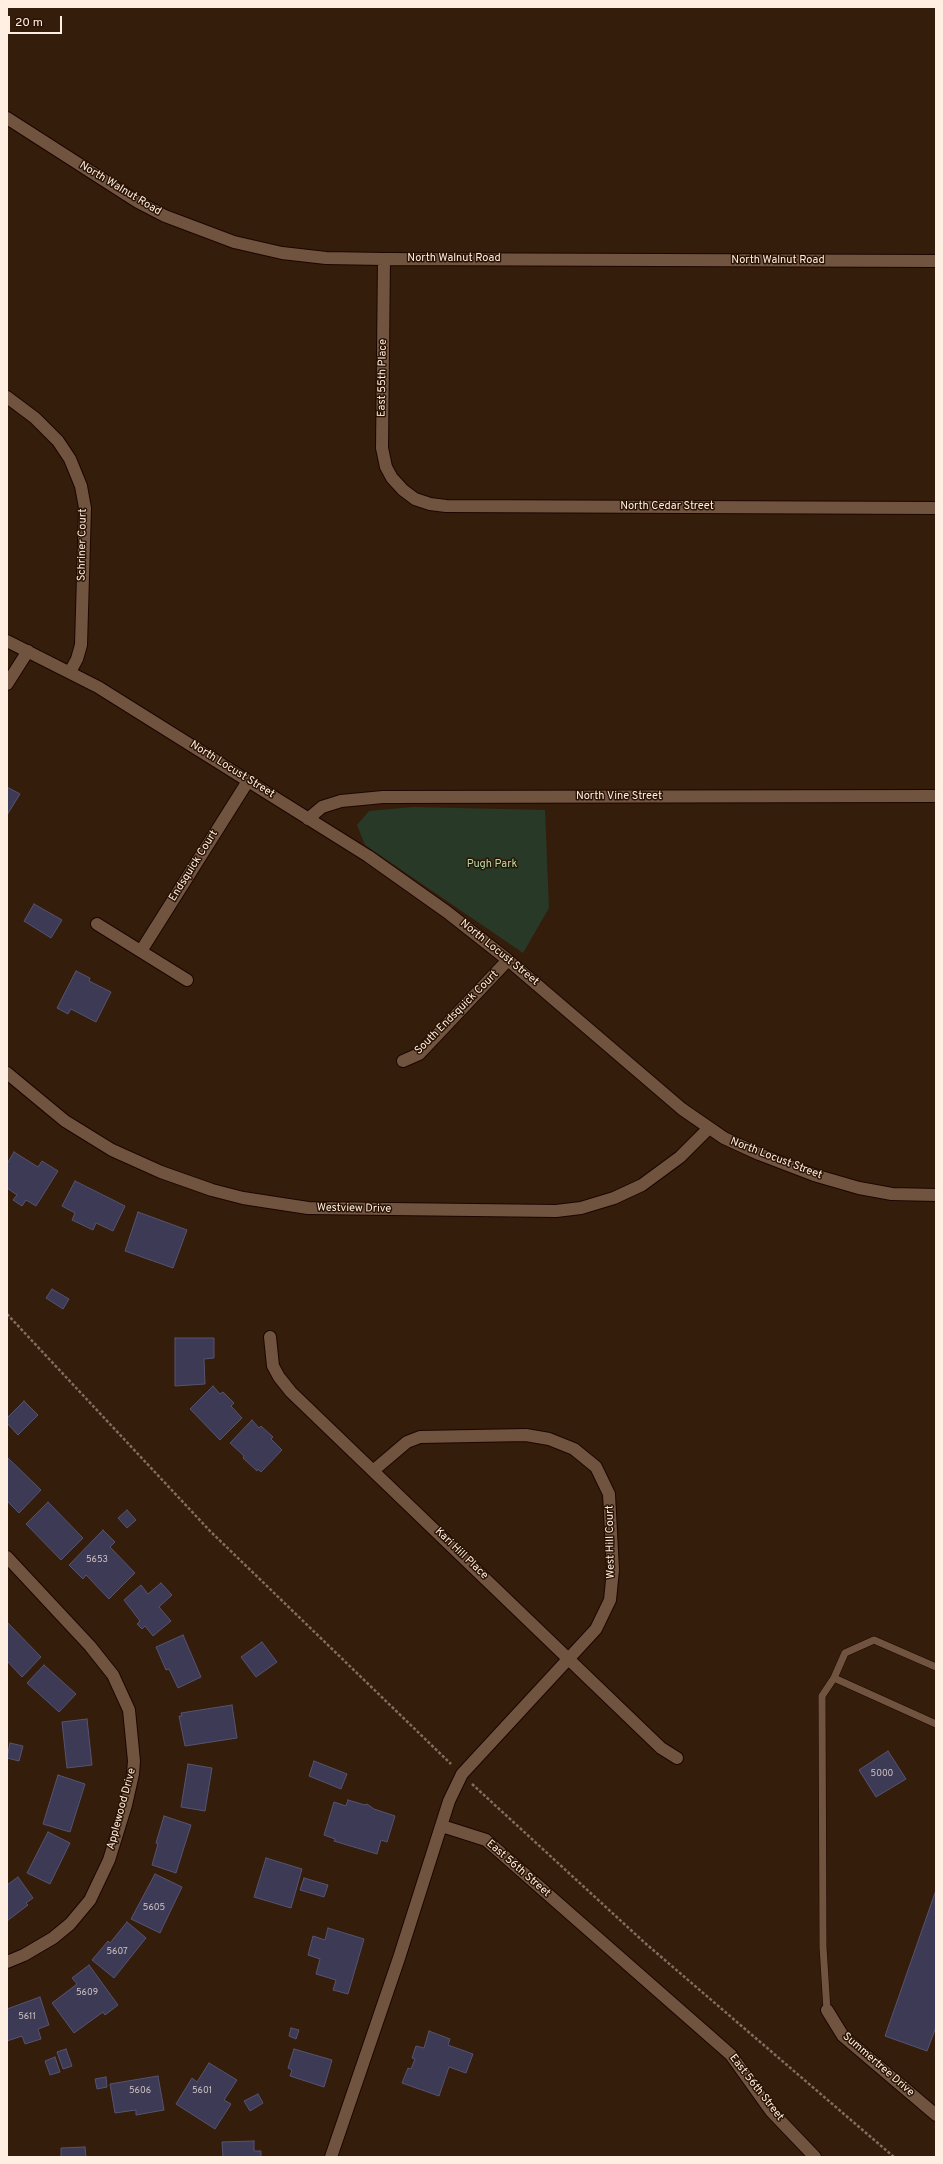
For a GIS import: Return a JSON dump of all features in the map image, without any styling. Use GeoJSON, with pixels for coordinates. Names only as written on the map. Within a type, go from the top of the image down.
{"type":"FeatureCollection","features":[{"type":"Feature","properties":{"kind":"street","name":"North Walnut Road"},"geometry":{"type":"LineString","coordinates":[[7,118],[138,202],[165,216],[200,231],[234,242],[282,253],[326,258],[384,259],[936,262]]}},
{"type":"Feature","properties":{"kind":"street","name":"East 55th Place"},"geometry":{"type":"LineString","coordinates":[[384,259],[382,448],[386,467],[392,478],[402,490]]}},
{"type":"Feature","properties":{"kind":"street","name":"Schriner Court"},"geometry":{"type":"LineString","coordinates":[[7,397],[35,418],[58,442],[70,458],[81,486],[85,508],[81,646],[77,659],[70,672]]}},
{"type":"Feature","properties":{"kind":"street","name":"North Cedar Street"},"geometry":{"type":"LineString","coordinates":[[402,490],[415,499],[430,504],[446,506],[936,508]]}},
{"type":"Feature","properties":{"kind":"street"},"geometry":{"type":"LineString","coordinates":[[7,641],[28,651],[7,684]]}},
{"type":"Feature","properties":{"kind":"street","name":"North Locust Street"},"geometry":{"type":"LineString","coordinates":[[28,651],[98,687],[368,856],[435,904],[508,960],[682,1109],[724,1138],[759,1154],[814,1175],[859,1188],[885,1192],[936,1196]]}},
{"type":"Feature","properties":{"kind":"street","name":"Endsquick Court"},"geometry":{"type":"LineString","coordinates":[[141,951],[248,781]]}},
{"type":"Feature","properties":{"kind":"street","name":"North Vine Street"},"geometry":{"type":"LineString","coordinates":[[308,819],[322,807],[341,801],[383,797],[936,796]]}},
{"type":"Feature","properties":{"kind":"street"},"geometry":{"type":"LineString","coordinates":[[97,924],[187,980]]}},
{"type":"Feature","properties":{"kind":"street","name":"South Endsquick Court"},"geometry":{"type":"LineString","coordinates":[[403,1061],[419,1054],[508,960]]}},
{"type":"Feature","properties":{"kind":"street","name":"Westview Drive"},"geometry":{"type":"LineString","coordinates":[[7,1073],[65,1121],[112,1150],[161,1172],[212,1190],[243,1198],[308,1208],[556,1211],[581,1208],[614,1198],[642,1185],[680,1157],[709,1128]]}},
{"type":"Feature","properties":{"kind":"street","name":"Kari Hill Place"},"geometry":{"type":"LineString","coordinates":[[270,1336],[273,1366],[279,1377],[291,1392],[374,1470],[661,1748],[677,1758]]}},
{"type":"Feature","properties":{"kind":"street","name":"West Hill Court"},"geometry":{"type":"LineString","coordinates":[[374,1470],[402,1446],[420,1437],[519,1436],[549,1439],[574,1449],[596,1467],[609,1494],[613,1570],[610,1600],[596,1629],[462,1774],[449,1801],[442,1826]]}},
{"type":"Feature","properties":{"kind":"street","name":"Applewood Drive"},"geometry":{"type":"LineString","coordinates":[[7,1557],[90,1646],[113,1675],[129,1710],[134,1761],[133,1774],[126,1805],[109,1860],[90,1900],[70,1924],[53,1938],[24,1955],[7,1962]]}},
{"type":"Feature","properties":{"kind":"street"},"geometry":{"type":"LineString","coordinates":[[331,2157],[399,1958],[442,1826]]}},
{"type":"Feature","properties":{"kind":"street","name":"East 56th Street"},"geometry":{"type":"LineString","coordinates":[[442,1826],[486,1840],[731,2055],[771,2111],[815,2157]]}},
{"type":"Feature","properties":{"kind":"street","name":"Summertree Drive"},"geometry":{"type":"LineString","coordinates":[[827,2010],[843,2036],[936,2115]]}},
{"type":"Feature","properties":{"kind":"lane"},"geometry":{"type":"LineString","coordinates":[[827,2010],[823,1948],[822,1696],[834,1678],[845,1653],[874,1640],[936,1667]]}},
{"type":"Feature","properties":{"kind":"lane"},"geometry":{"type":"LineString","coordinates":[[834,1678],[936,1724]]}},
{"type":"Feature","properties":{"kind":"path"},"geometry":{"type":"LineString","coordinates":[[7,1314],[210,1531],[462,1774],[645,1943],[894,2157]]}},
{"type":"Feature","properties":{"kind":"green space","name":"Pugh Park"},"geometry":{"type":"Polygon","coordinates":[[[413,807],[545,810],[549,908],[523,953],[365,845],[357,825],[369,811],[413,807]]]}},
{"type":"Feature","properties":{"kind":"building"},"geometry":{"type":"Polygon","coordinates":[[[7,787],[20,794],[7,815],[7,787]]]}},
{"type":"Feature","properties":{"kind":"building"},"geometry":{"type":"Polygon","coordinates":[[[34,904],[62,920],[51,938],[24,921],[34,904]]]}},
{"type":"Feature","properties":{"kind":"building"},"geometry":{"type":"Polygon","coordinates":[[[76,971],[90,978],[89,981],[111,992],[96,1022],[71,1009],[68,1014],[57,1008],[76,971]]]}},
{"type":"Feature","properties":{"kind":"building"},"geometry":{"type":"Polygon","coordinates":[[[14,1152],[38,1167],[42,1161],[58,1171],[36,1206],[26,1200],[22,1206],[13,1200],[17,1195],[7,1188],[7,1164],[14,1152]]]}},
{"type":"Feature","properties":{"kind":"building"},"geometry":{"type":"Polygon","coordinates":[[[75,1181],[125,1206],[113,1231],[96,1223],[93,1230],[72,1220],[75,1213],[62,1206],[75,1181]]]}},
{"type":"Feature","properties":{"kind":"building"},"geometry":{"type":"Polygon","coordinates":[[[138,1212],[187,1230],[173,1268],[125,1251],[138,1212]]]}},
{"type":"Feature","properties":{"kind":"building"},"geometry":{"type":"Polygon","coordinates":[[[52,1289],[69,1299],[63,1309],[46,1298],[52,1289]]]}},
{"type":"Feature","properties":{"kind":"building"},"geometry":{"type":"Polygon","coordinates":[[[175,1338],[214,1338],[214,1358],[204,1359],[205,1384],[175,1386],[175,1338]]]}},
{"type":"Feature","properties":{"kind":"building"},"geometry":{"type":"Polygon","coordinates":[[[213,1386],[220,1394],[223,1392],[234,1403],[231,1406],[242,1418],[220,1440],[190,1409],[213,1386]]]}},
{"type":"Feature","properties":{"kind":"building"},"geometry":{"type":"Polygon","coordinates":[[[24,1401],[38,1415],[18,1435],[7,1423],[7,1418],[24,1401]]]}},
{"type":"Feature","properties":{"kind":"building"},"geometry":{"type":"Polygon","coordinates":[[[252,1420],[259,1428],[261,1426],[273,1437],[271,1439],[282,1450],[261,1472],[258,1469],[257,1471],[243,1458],[244,1456],[230,1443],[252,1420]]]}},
{"type":"Feature","properties":{"kind":"building"},"geometry":{"type":"Polygon","coordinates":[[[7,1457],[41,1490],[19,1513],[7,1501],[7,1457]]]}},
{"type":"Feature","properties":{"kind":"building"},"geometry":{"type":"Polygon","coordinates":[[[48,1502],[83,1538],[61,1560],[26,1524],[48,1502]]]}},
{"type":"Feature","properties":{"kind":"building"},"geometry":{"type":"Polygon","coordinates":[[[127,1510],[136,1520],[127,1528],[118,1518],[127,1510]]]}},
{"type":"Feature","properties":{"kind":"building"},"geometry":{"type":"Polygon","coordinates":[[[103,1530],[115,1542],[110,1547],[135,1573],[109,1599],[86,1575],[83,1579],[69,1565],[103,1530]]]}},
{"type":"Feature","properties":{"kind":"building"},"geometry":{"type":"Polygon","coordinates":[[[161,1583],[172,1595],[159,1607],[171,1621],[153,1636],[145,1626],[142,1629],[137,1624],[140,1621],[124,1600],[141,1585],[148,1594],[161,1583]]]}},
{"type":"Feature","properties":{"kind":"building"},"geometry":{"type":"Polygon","coordinates":[[[7,1622],[41,1657],[22,1677],[7,1661],[7,1622]]]}},
{"type":"Feature","properties":{"kind":"building"},"geometry":{"type":"Polygon","coordinates":[[[183,1635],[201,1677],[178,1688],[169,1669],[166,1670],[156,1647],[183,1635]]]}},
{"type":"Feature","properties":{"kind":"building"},"geometry":{"type":"Polygon","coordinates":[[[262,1642],[277,1662],[256,1677],[241,1657],[262,1642]]]}},
{"type":"Feature","properties":{"kind":"building"},"geometry":{"type":"Polygon","coordinates":[[[44,1665],[76,1694],[59,1712],[27,1683],[44,1665]]]}},
{"type":"Feature","properties":{"kind":"building"},"geometry":{"type":"Polygon","coordinates":[[[232,1705],[237,1738],[185,1746],[179,1716],[182,1716],[181,1713],[232,1705]]]}},
{"type":"Feature","properties":{"kind":"building"},"geometry":{"type":"Polygon","coordinates":[[[87,1719],[92,1765],[67,1768],[62,1722],[87,1719]]]}},
{"type":"Feature","properties":{"kind":"building"},"geometry":{"type":"Polygon","coordinates":[[[10,1743],[23,1746],[19,1761],[7,1758],[10,1743]]]}},
{"type":"Feature","properties":{"kind":"building"},"geometry":{"type":"Polygon","coordinates":[[[888,1751],[906,1779],[876,1797],[859,1770],[888,1751]]]}},
{"type":"Feature","properties":{"kind":"building"},"geometry":{"type":"Polygon","coordinates":[[[314,1761],[347,1774],[341,1789],[309,1776],[314,1761]]]}},
{"type":"Feature","properties":{"kind":"building"},"geometry":{"type":"Polygon","coordinates":[[[188,1764],[212,1768],[205,1811],[181,1807],[188,1764]]]}},
{"type":"Feature","properties":{"kind":"building"},"geometry":{"type":"Polygon","coordinates":[[[58,1775],[85,1784],[70,1832],[43,1824],[58,1775]]]}},
{"type":"Feature","properties":{"kind":"building"},"geometry":{"type":"Polygon","coordinates":[[[348,1800],[365,1805],[367,1804],[374,1809],[395,1816],[387,1842],[381,1840],[377,1854],[334,1841],[335,1839],[324,1835],[334,1802],[346,1806],[348,1800]]]}},
{"type":"Feature","properties":{"kind":"building"},"geometry":{"type":"Polygon","coordinates":[[[164,1816],[191,1825],[176,1873],[152,1865],[158,1844],[156,1843],[164,1816]]]}},
{"type":"Feature","properties":{"kind":"building"},"geometry":{"type":"Polygon","coordinates":[[[48,1832],[70,1843],[50,1884],[27,1873],[48,1832]]]}},
{"type":"Feature","properties":{"kind":"building"},"geometry":{"type":"Polygon","coordinates":[[[266,1858],[302,1869],[291,1908],[254,1897],[266,1858]]]}},
{"type":"Feature","properties":{"kind":"building"},"geometry":{"type":"Polygon","coordinates":[[[155,1874],[182,1887],[160,1933],[131,1919],[155,1874]]]}},
{"type":"Feature","properties":{"kind":"building"},"geometry":{"type":"Polygon","coordinates":[[[18,1877],[33,1898],[26,1903],[28,1905],[7,1921],[7,1885],[18,1877]]]}},
{"type":"Feature","properties":{"kind":"building"},"geometry":{"type":"Polygon","coordinates":[[[304,1878],[328,1885],[324,1897],[300,1890],[304,1878]]]}},
{"type":"Feature","properties":{"kind":"building"},"geometry":{"type":"Polygon","coordinates":[[[936,1890],[936,2027],[927,2051],[885,2036],[936,1890]]]}},
{"type":"Feature","properties":{"kind":"building"},"geometry":{"type":"Polygon","coordinates":[[[127,1922],[146,1938],[114,1978],[92,1960],[108,1941],[110,1943],[127,1922]]]}},
{"type":"Feature","properties":{"kind":"building"},"geometry":{"type":"Polygon","coordinates":[[[328,1928],[364,1939],[348,1994],[333,1990],[336,1980],[316,1974],[320,1959],[308,1955],[313,1936],[325,1940],[328,1928]]]}},
{"type":"Feature","properties":{"kind":"building"},"geometry":{"type":"Polygon","coordinates":[[[89,1965],[118,2005],[105,2015],[103,2012],[74,2033],[52,2003],[77,1984],[72,1978],[89,1965]]]}},
{"type":"Feature","properties":{"kind":"building"},"geometry":{"type":"Polygon","coordinates":[[[40,1997],[49,2025],[38,2029],[41,2039],[25,2044],[22,2036],[7,2041],[7,2009],[40,1997]]]}},
{"type":"Feature","properties":{"kind":"building"},"geometry":{"type":"Polygon","coordinates":[[[291,2028],[299,2030],[296,2039],[289,2036],[291,2028]]]}},
{"type":"Feature","properties":{"kind":"building"},"geometry":{"type":"Polygon","coordinates":[[[429,2031],[450,2039],[448,2045],[473,2054],[466,2073],[449,2067],[439,2096],[402,2083],[408,2068],[411,2069],[415,2059],[412,2058],[416,2046],[424,2048],[429,2031]]]}},
{"type":"Feature","properties":{"kind":"building"},"geometry":{"type":"Polygon","coordinates":[[[66,2049],[72,2066],[63,2069],[57,2052],[66,2049]]]}},
{"type":"Feature","properties":{"kind":"building"},"geometry":{"type":"Polygon","coordinates":[[[294,2049],[332,2060],[324,2087],[290,2076],[292,2070],[288,2068],[294,2049]]]}},
{"type":"Feature","properties":{"kind":"building"},"geometry":{"type":"Polygon","coordinates":[[[55,2057],[60,2072],[50,2075],[45,2061],[55,2057]]]}},
{"type":"Feature","properties":{"kind":"building"},"geometry":{"type":"Polygon","coordinates":[[[209,2063],[237,2080],[224,2100],[231,2104],[215,2129],[176,2104],[192,2078],[197,2082],[209,2063]]]}},
{"type":"Feature","properties":{"kind":"building"},"geometry":{"type":"Polygon","coordinates":[[[158,2076],[164,2110],[136,2115],[136,2110],[115,2113],[110,2084],[158,2076]]]}},
{"type":"Feature","properties":{"kind":"building"},"geometry":{"type":"Polygon","coordinates":[[[106,2077],[107,2087],[97,2089],[95,2079],[106,2077]]]}},
{"type":"Feature","properties":{"kind":"building"},"geometry":{"type":"Polygon","coordinates":[[[258,2094],[263,2103],[250,2111],[244,2101],[258,2094]]]}},
{"type":"Feature","properties":{"kind":"building"},"geometry":{"type":"Polygon","coordinates":[[[254,2141],[254,2151],[261,2151],[261,2157],[223,2157],[222,2142],[254,2141]]]}},
{"type":"Feature","properties":{"kind":"building"},"geometry":{"type":"Polygon","coordinates":[[[85,2147],[86,2157],[61,2157],[61,2148],[85,2147]]]}}]}
